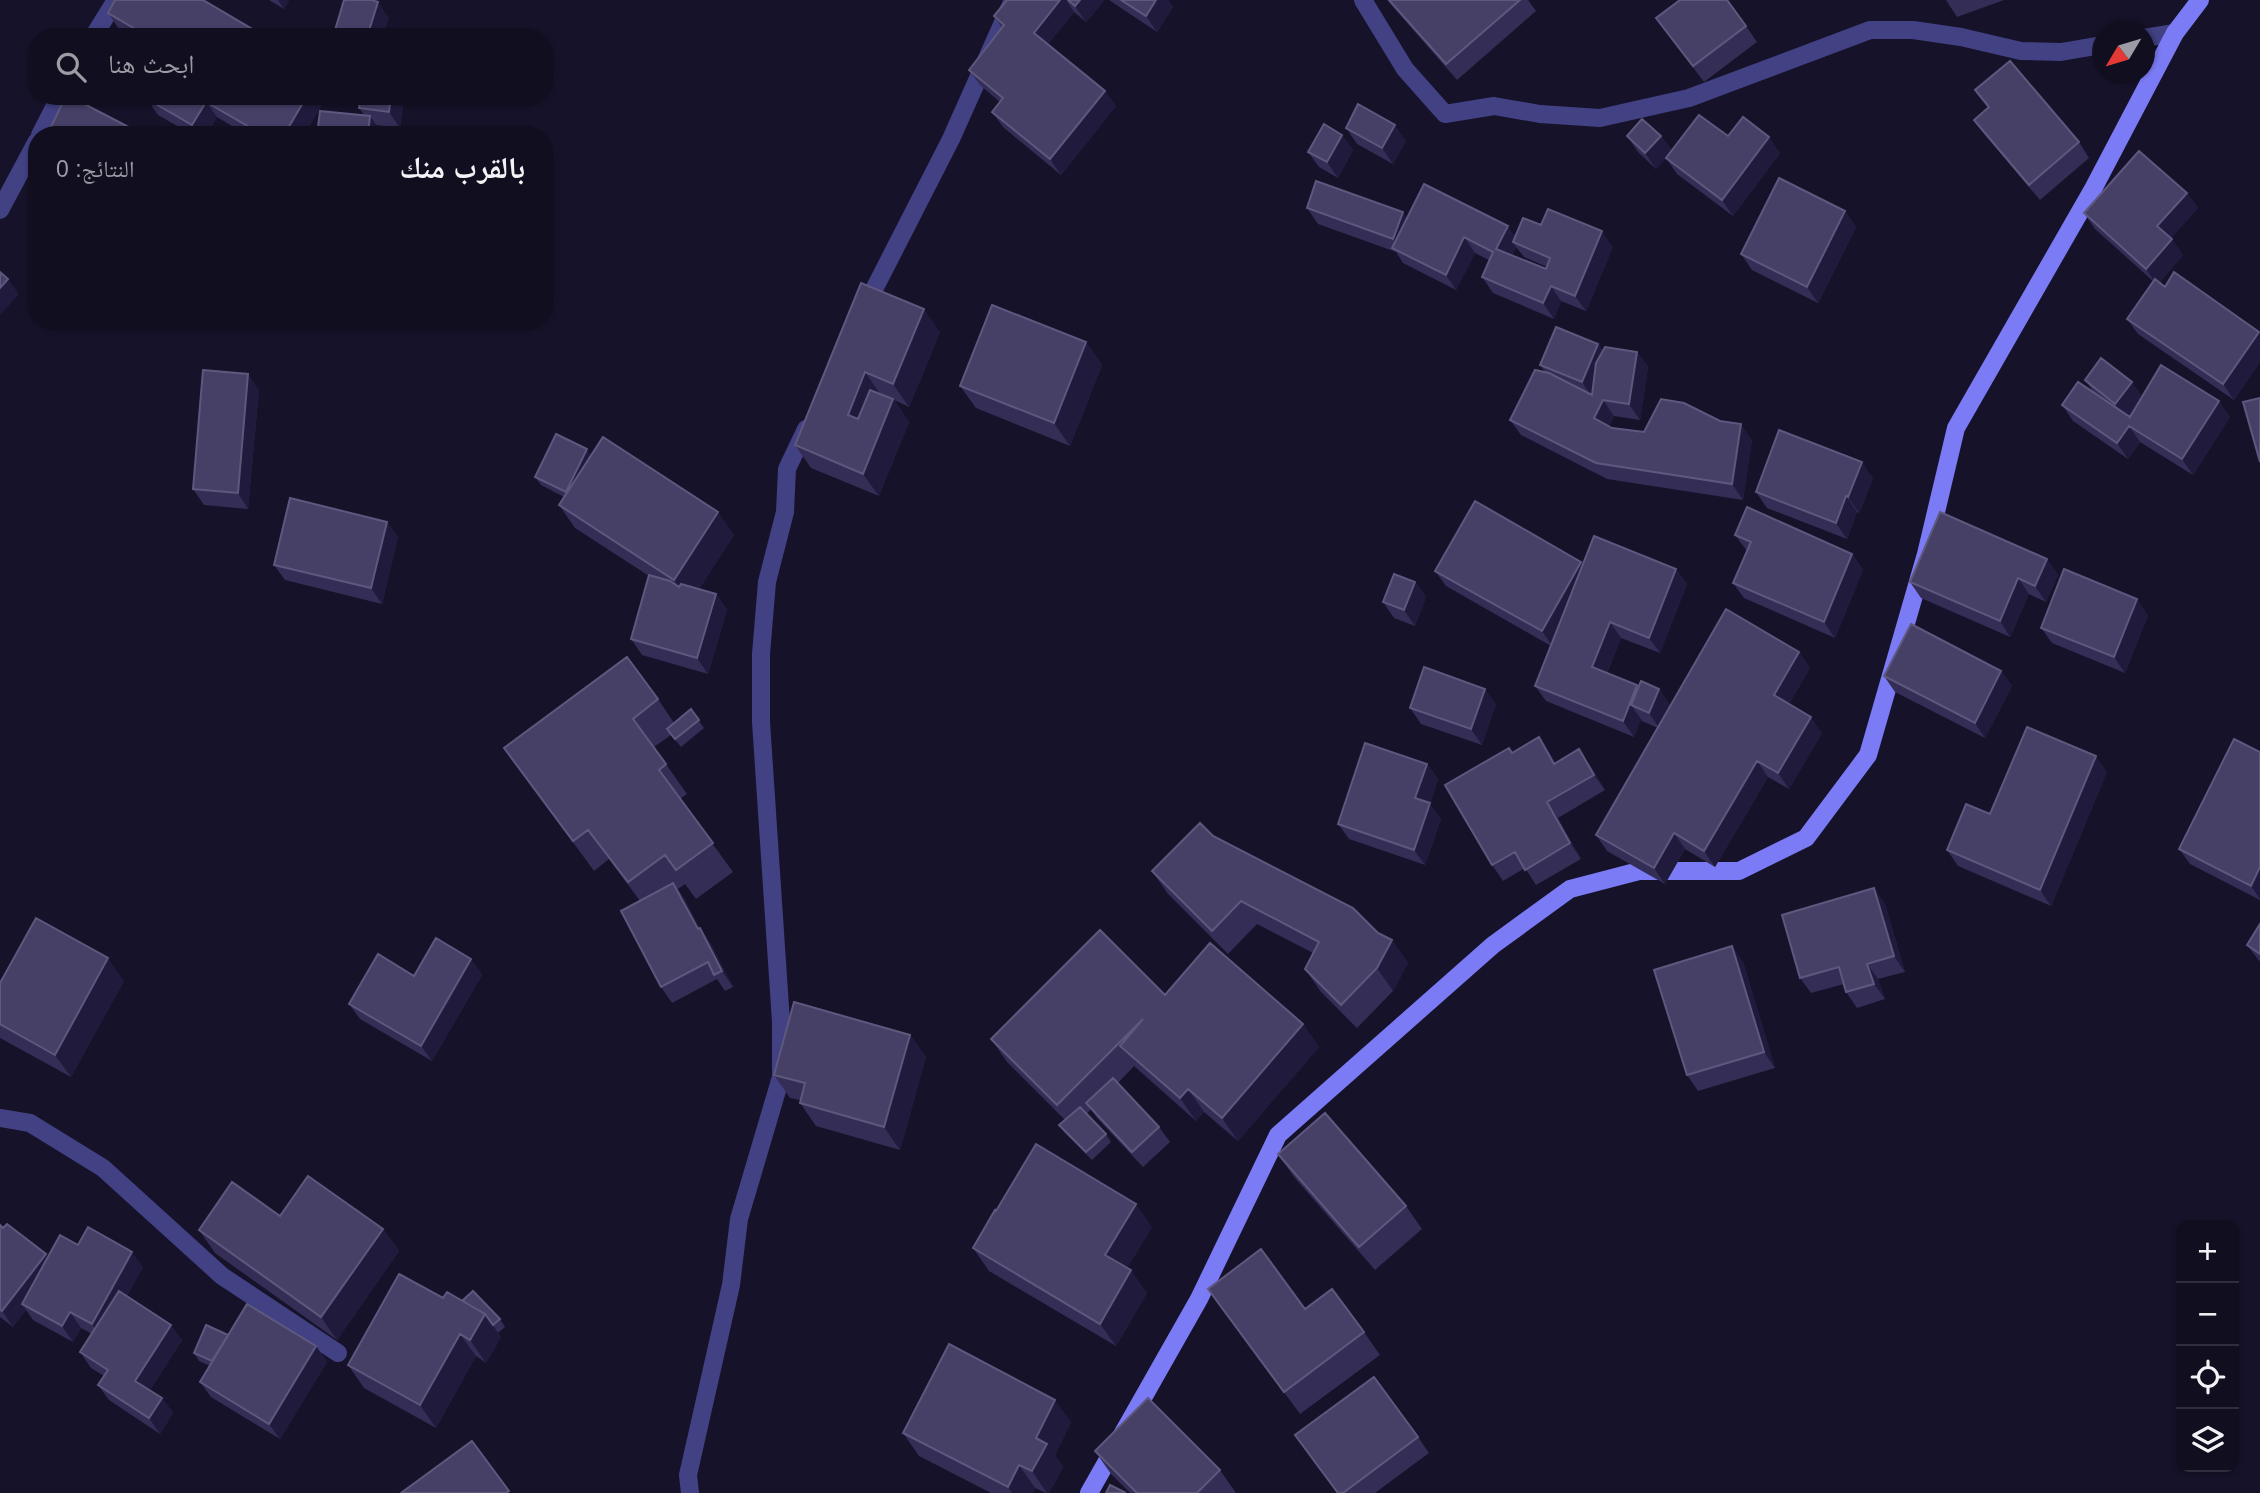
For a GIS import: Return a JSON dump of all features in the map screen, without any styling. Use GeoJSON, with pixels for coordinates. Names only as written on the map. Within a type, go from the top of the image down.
{"type":"FeatureCollection","features":[{"type":"Feature","properties":{"kind":"street"},"geometry":{"type":"LineString","coordinates":[[99,28],[116,0]]}},
{"type":"Feature","properties":{"kind":"street"},"geometry":{"type":"LineString","coordinates":[[855,326],[951,139],[1013,0]]}},
{"type":"Feature","properties":{"kind":"street"},"geometry":{"type":"LineString","coordinates":[[1363,0],[1405,69],[1445,114],[1494,106],[1539,114],[1600,118],[1689,98],[1870,30],[1913,30],[1961,37],[2021,51],[2062,52],[2092,47]]}},
{"type":"Feature","properties":{"kind":"street"},"geometry":{"type":"LineString","coordinates":[[1089,1493],[1199,1299],[1279,1135],[1493,946],[1570,889],[1639,871],[1739,871],[1806,838],[1845,786],[1868,755],[1926,554],[1956,428],[2093,189],[2175,33],[2200,0]]}},
{"type":"Feature","properties":{"kind":"street"},"geometry":{"type":"LineString","coordinates":[[2155,36],[2175,33]]}},
{"type":"Feature","properties":{"kind":"street"},"geometry":{"type":"LineString","coordinates":[[45,126],[56,105]]}},
{"type":"Feature","properties":{"kind":"street"},"geometry":{"type":"LineString","coordinates":[[0,209],[28,158]]}},
{"type":"Feature","properties":{"kind":"street"},"geometry":{"type":"LineString","coordinates":[[691,1493],[688,1475],[732,1285],[739,1219],[781,1077],[781,1022],[761,722],[761,654],[767,582],[785,512],[787,469],[815,409]]}},
{"type":"Feature","properties":{"kind":"street"},"geometry":{"type":"LineString","coordinates":[[0,1118],[30,1123],[103,1168],[222,1276],[338,1353]]}},
{"type":"Feature","properties":{"kind":"building"},"geometry":{"type":"Polygon","coordinates":[[[115,0],[203,0],[251,28],[134,28],[108,13],[115,0]]]}},
{"type":"Feature","properties":{"kind":"building"},"geometry":{"type":"Polygon","coordinates":[[[344,0],[378,2],[370,28],[336,28],[344,0]]]}},
{"type":"Feature","properties":{"kind":"building"},"geometry":{"type":"Polygon","coordinates":[[[1007,0],[1060,0],[1034,33],[1105,91],[1050,159],[992,112],[1003,98],[969,70],[1004,25],[994,16],[1007,0]]]}},
{"type":"Feature","properties":{"kind":"building"},"geometry":{"type":"Polygon","coordinates":[[[1068,0],[1080,0],[1075,6],[1068,0]]]}},
{"type":"Feature","properties":{"kind":"building"},"geometry":{"type":"Polygon","coordinates":[[[1121,0],[1156,0],[1146,16],[1121,0]]]}},
{"type":"Feature","properties":{"kind":"building"},"geometry":{"type":"Polygon","coordinates":[[[1389,0],[1520,0],[1446,64],[1389,0]]]}},
{"type":"Feature","properties":{"kind":"building"},"geometry":{"type":"Polygon","coordinates":[[[1680,0],[1727,0],[1746,26],[1693,66],[1656,18],[1680,0]]]}},
{"type":"Feature","properties":{"kind":"building"},"geometry":{"type":"Polygon","coordinates":[[[2010,61],[2079,142],[2029,185],[1974,120],[1989,107],[1975,90],[2010,61]]]}},
{"type":"Feature","properties":{"kind":"building"},"geometry":{"type":"Polygon","coordinates":[[[1358,104],[1395,125],[1382,148],[1346,128],[1358,104]]]}},
{"type":"Feature","properties":{"kind":"building"},"geometry":{"type":"Polygon","coordinates":[[[62,105],[86,105],[127,126],[51,126],[62,105]]]}},
{"type":"Feature","properties":{"kind":"building"},"geometry":{"type":"Polygon","coordinates":[[[157,105],[204,105],[192,125],[157,105]]]}},
{"type":"Feature","properties":{"kind":"building"},"geometry":{"type":"Polygon","coordinates":[[[211,105],[302,105],[289,126],[247,126],[211,105]]]}},
{"type":"Feature","properties":{"kind":"building"},"geometry":{"type":"Polygon","coordinates":[[[360,105],[390,105],[389,112],[359,108],[360,105]]]}},
{"type":"Feature","properties":{"kind":"building"},"geometry":{"type":"Polygon","coordinates":[[[320,111],[370,116],[369,126],[318,126],[320,111]]]}},
{"type":"Feature","properties":{"kind":"building"},"geometry":{"type":"Polygon","coordinates":[[[1699,115],[1728,136],[1743,117],[1769,137],[1722,200],[1666,158],[1699,115]]]}},
{"type":"Feature","properties":{"kind":"building"},"geometry":{"type":"Polygon","coordinates":[[[1642,119],[1661,136],[1645,153],[1627,136],[1642,119]]]}},
{"type":"Feature","properties":{"kind":"building"},"geometry":{"type":"Polygon","coordinates":[[[1324,124],[1342,135],[1327,162],[1308,152],[1324,124]]]}},
{"type":"Feature","properties":{"kind":"building"},"geometry":{"type":"Polygon","coordinates":[[[2139,151],[2187,193],[2157,226],[2172,239],[2146,269],[2084,213],[2139,151]]]}},
{"type":"Feature","properties":{"kind":"building"},"geometry":{"type":"Polygon","coordinates":[[[1779,178],[1845,211],[1807,287],[1741,254],[1779,178]]]}},
{"type":"Feature","properties":{"kind":"building"},"geometry":{"type":"Polygon","coordinates":[[[1316,181],[1403,212],[1393,239],[1307,208],[1316,181]]]}},
{"type":"Feature","properties":{"kind":"building"},"geometry":{"type":"Polygon","coordinates":[[[1424,184],[1508,226],[1496,249],[1546,269],[1550,258],[1513,242],[1523,218],[1541,225],[1548,209],[1602,231],[1575,296],[1551,286],[1543,303],[1482,277],[1493,252],[1464,237],[1446,275],[1392,248],[1424,184]]]}},
{"type":"Feature","properties":{"kind":"building"},"geometry":{"type":"Polygon","coordinates":[[[0,272],[8,279],[0,288],[0,272]]]}},
{"type":"Feature","properties":{"kind":"building"},"geometry":{"type":"Polygon","coordinates":[[[2174,272],[2259,332],[2223,384],[2127,319],[2155,279],[2165,287],[2174,272]]]}},
{"type":"Feature","properties":{"kind":"building"},"geometry":{"type":"Polygon","coordinates":[[[861,283],[924,309],[893,384],[865,372],[848,415],[858,419],[870,390],[893,399],[863,474],[795,445],[861,283]]]}},
{"type":"Feature","properties":{"kind":"building"},"geometry":{"type":"Polygon","coordinates":[[[992,305],[1086,342],[1054,423],[960,386],[992,305]]]}},
{"type":"Feature","properties":{"kind":"building"},"geometry":{"type":"Polygon","coordinates":[[[1556,327],[1598,344],[1582,382],[1540,365],[1556,327]]]}},
{"type":"Feature","properties":{"kind":"building"},"geometry":{"type":"Polygon","coordinates":[[[1605,347],[1637,352],[1629,404],[1603,400],[1594,418],[1612,428],[1644,432],[1661,399],[1684,403],[1720,421],[1741,424],[1732,484],[1596,463],[1510,420],[1535,370],[1549,373],[1592,395],[1596,363],[1605,347]]]}},
{"type":"Feature","properties":{"kind":"building"},"geometry":{"type":"Polygon","coordinates":[[[2101,358],[2132,382],[2115,404],[2085,380],[2101,358]]]}},
{"type":"Feature","properties":{"kind":"building"},"geometry":{"type":"Polygon","coordinates":[[[2161,365],[2219,401],[2182,459],[2129,426],[2117,443],[2062,405],[2078,382],[2130,417],[2161,365]]]}},
{"type":"Feature","properties":{"kind":"building"},"geometry":{"type":"Polygon","coordinates":[[[203,370],[248,374],[238,493],[193,489],[203,370]]]}},
{"type":"Feature","properties":{"kind":"building"},"geometry":{"type":"Polygon","coordinates":[[[2260,398],[2260,462],[2243,402],[2260,398]]]}},
{"type":"Feature","properties":{"kind":"building"},"geometry":{"type":"Polygon","coordinates":[[[1779,430],[1862,462],[1836,523],[1756,492],[1779,430]]]}},
{"type":"Feature","properties":{"kind":"building"},"geometry":{"type":"Polygon","coordinates":[[[556,434],[587,449],[566,492],[535,477],[556,434]]]}},
{"type":"Feature","properties":{"kind":"building"},"geometry":{"type":"Polygon","coordinates":[[[603,437],[718,512],[674,580],[559,505],[603,437]]]}},
{"type":"Feature","properties":{"kind":"building"},"geometry":{"type":"Polygon","coordinates":[[[290,498],[387,522],[371,588],[274,565],[290,498]]]}},
{"type":"Feature","properties":{"kind":"building"},"geometry":{"type":"Polygon","coordinates":[[[1475,501],[1581,562],[1542,631],[1435,571],[1475,501]]]}},
{"type":"Feature","properties":{"kind":"building"},"geometry":{"type":"Polygon","coordinates":[[[1747,507],[1852,554],[1824,622],[1733,583],[1751,542],[1735,535],[1747,507]]]}},
{"type":"Feature","properties":{"kind":"building"},"geometry":{"type":"Polygon","coordinates":[[[1940,512],[2047,559],[2035,586],[2018,578],[2000,621],[1910,582],[1940,512]]]}},
{"type":"Feature","properties":{"kind":"building"},"geometry":{"type":"Polygon","coordinates":[[[1594,536],[1676,569],[1649,638],[1610,622],[1592,667],[1637,685],[1623,721],[1535,686],[1594,536]]]}},
{"type":"Feature","properties":{"kind":"building"},"geometry":{"type":"Polygon","coordinates":[[[2064,569],[2137,599],[2114,657],[2041,628],[2064,569]]]}},
{"type":"Feature","properties":{"kind":"building"},"geometry":{"type":"Polygon","coordinates":[[[1394,574],[1415,582],[1404,610],[1383,602],[1394,574]]]}},
{"type":"Feature","properties":{"kind":"building"},"geometry":{"type":"Polygon","coordinates":[[[649,575],[670,581],[679,587],[681,584],[716,594],[697,658],[631,639],[649,575]]]}},
{"type":"Feature","properties":{"kind":"building"},"geometry":{"type":"Polygon","coordinates":[[[1726,609],[1799,652],[1774,695],[1811,717],[1778,773],[1757,761],[1704,851],[1674,833],[1654,868],[1596,835],[1726,609]]]}},
{"type":"Feature","properties":{"kind":"building"},"geometry":{"type":"Polygon","coordinates":[[[1911,624],[2001,671],[1975,723],[1884,676],[1911,624]]]}},
{"type":"Feature","properties":{"kind":"building"},"geometry":{"type":"Polygon","coordinates":[[[627,657],[658,699],[633,719],[666,764],[659,770],[713,843],[676,870],[665,855],[628,882],[588,830],[573,841],[504,748],[627,657]]]}},
{"type":"Feature","properties":{"kind":"building"},"geometry":{"type":"Polygon","coordinates":[[[1424,667],[1485,689],[1471,729],[1410,708],[1424,667]]]}},
{"type":"Feature","properties":{"kind":"building"},"geometry":{"type":"Polygon","coordinates":[[[1641,681],[1659,689],[1649,713],[1631,705],[1641,681]]]}},
{"type":"Feature","properties":{"kind":"building"},"geometry":{"type":"Polygon","coordinates":[[[691,709],[699,720],[675,739],[667,729],[691,709]]]}},
{"type":"Feature","properties":{"kind":"building"},"geometry":{"type":"Polygon","coordinates":[[[2027,727],[2096,756],[2040,890],[1947,850],[1966,804],[1990,814],[2027,727]]]}},
{"type":"Feature","properties":{"kind":"building"},"geometry":{"type":"Polygon","coordinates":[[[1539,737],[1554,764],[1579,749],[1594,775],[1547,802],[1570,843],[1525,870],[1515,852],[1492,865],[1445,785],[1509,748],[1512,753],[1539,737]]]}},
{"type":"Feature","properties":{"kind":"building"},"geometry":{"type":"Polygon","coordinates":[[[2234,739],[2260,752],[2260,867],[2251,886],[2179,849],[2234,739]]]}},
{"type":"Feature","properties":{"kind":"building"},"geometry":{"type":"Polygon","coordinates":[[[1365,743],[1427,764],[1415,798],[1430,803],[1414,850],[1338,824],[1365,743]]]}},
{"type":"Feature","properties":{"kind":"building"},"geometry":{"type":"Polygon","coordinates":[[[1200,823],[1213,836],[1353,908],[1378,933],[1392,940],[1377,968],[1341,1005],[1305,969],[1319,942],[1241,901],[1212,931],[1152,871],[1200,823]]]}},
{"type":"Feature","properties":{"kind":"building"},"geometry":{"type":"Polygon","coordinates":[[[673,883],[722,971],[714,975],[708,962],[661,987],[621,911],[673,883]]]}},
{"type":"Feature","properties":{"kind":"building"},"geometry":{"type":"Polygon","coordinates":[[[1874,888],[1894,956],[1867,964],[1874,984],[1846,992],[1839,967],[1800,978],[1782,915],[1874,888]]]}},
{"type":"Feature","properties":{"kind":"building"},"geometry":{"type":"Polygon","coordinates":[[[36,918],[108,958],[55,1055],[0,1024],[0,983],[36,918]]]}},
{"type":"Feature","properties":{"kind":"building"},"geometry":{"type":"Polygon","coordinates":[[[2260,924],[2260,954],[2247,945],[2260,924]]]}},
{"type":"Feature","properties":{"kind":"building"},"geometry":{"type":"Polygon","coordinates":[[[1100,930],[1165,995],[1210,943],[1303,1024],[1222,1118],[1188,1089],[1180,1098],[1120,1046],[1143,1019],[1057,1105],[991,1039],[1100,930]]]}},
{"type":"Feature","properties":{"kind":"building"},"geometry":{"type":"Polygon","coordinates":[[[436,938],[471,959],[421,1046],[349,1004],[378,954],[414,976],[436,938]]]}},
{"type":"Feature","properties":{"kind":"building"},"geometry":{"type":"Polygon","coordinates":[[[1732,946],[1764,1052],[1687,1075],[1654,970],[1732,946]]]}},
{"type":"Feature","properties":{"kind":"building"},"geometry":{"type":"Polygon","coordinates":[[[794,1002],[910,1035],[884,1127],[800,1103],[805,1083],[774,1075],[794,1002]]]}},
{"type":"Feature","properties":{"kind":"building"},"geometry":{"type":"Polygon","coordinates":[[[1113,1078],[1159,1127],[1132,1152],[1086,1103],[1113,1078]]]}},
{"type":"Feature","properties":{"kind":"building"},"geometry":{"type":"Polygon","coordinates":[[[1080,1107],[1106,1134],[1086,1152],[1059,1125],[1080,1107]]]}},
{"type":"Feature","properties":{"kind":"building"},"geometry":{"type":"Polygon","coordinates":[[[1325,1113],[1406,1206],[1359,1247],[1278,1154],[1325,1113]]]}},
{"type":"Feature","properties":{"kind":"building"},"geometry":{"type":"Polygon","coordinates":[[[1036,1144],[1136,1204],[1105,1255],[1131,1270],[1100,1324],[973,1248],[1036,1144]]]}},
{"type":"Feature","properties":{"kind":"building"},"geometry":{"type":"Polygon","coordinates":[[[308,1176],[383,1229],[321,1317],[199,1230],[232,1182],[280,1216],[308,1176]]]}},
{"type":"Feature","properties":{"kind":"building"},"geometry":{"type":"Polygon","coordinates":[[[7,1224],[46,1254],[2,1311],[0,1225],[3,1228],[7,1224]]]}},
{"type":"Feature","properties":{"kind":"building"},"geometry":{"type":"Polygon","coordinates":[[[88,1227],[132,1252],[92,1324],[70,1312],[62,1326],[22,1304],[60,1235],[78,1245],[88,1227]]]}},
{"type":"Feature","properties":{"kind":"building"},"geometry":{"type":"Polygon","coordinates":[[[1261,1249],[1305,1309],[1332,1289],[1364,1332],[1284,1392],[1208,1289],[1261,1249]]]}},
{"type":"Feature","properties":{"kind":"building"},"geometry":{"type":"Polygon","coordinates":[[[399,1274],[443,1298],[447,1292],[485,1314],[470,1340],[460,1334],[420,1405],[348,1365],[399,1274]]]}},
{"type":"Feature","properties":{"kind":"building"},"geometry":{"type":"Polygon","coordinates":[[[119,1291],[171,1325],[135,1381],[162,1398],[149,1418],[98,1385],[108,1370],[80,1352],[119,1291]]]}},
{"type":"Feature","properties":{"kind":"building"},"geometry":{"type":"Polygon","coordinates":[[[473,1291],[500,1319],[493,1325],[485,1314],[463,1300],[473,1291]]]}},
{"type":"Feature","properties":{"kind":"building"},"geometry":{"type":"Polygon","coordinates":[[[247,1304],[316,1346],[269,1424],[200,1382],[247,1304]]]}},
{"type":"Feature","properties":{"kind":"building"},"geometry":{"type":"Polygon","coordinates":[[[206,1325],[228,1335],[212,1361],[194,1353],[206,1325]]]}},
{"type":"Feature","properties":{"kind":"building"},"geometry":{"type":"Polygon","coordinates":[[[949,1344],[1055,1400],[1036,1438],[1047,1444],[1032,1471],[1019,1465],[1008,1487],[903,1433],[949,1344]]]}},
{"type":"Feature","properties":{"kind":"building"},"geometry":{"type":"Polygon","coordinates":[[[1374,1377],[1418,1437],[1343,1493],[1338,1493],[1295,1435],[1374,1377]]]}},
{"type":"Feature","properties":{"kind":"building"},"geometry":{"type":"Polygon","coordinates":[[[1148,1398],[1220,1470],[1197,1493],[1137,1493],[1095,1451],[1148,1398]]]}},
{"type":"Feature","properties":{"kind":"building"},"geometry":{"type":"Polygon","coordinates":[[[472,1441],[509,1491],[401,1493],[472,1441]]]}},
{"type":"Feature","properties":{"kind":"building"},"geometry":{"type":"Polygon","coordinates":[[[1110,1485],[1126,1493],[1106,1493],[1110,1485]]]}}]}
